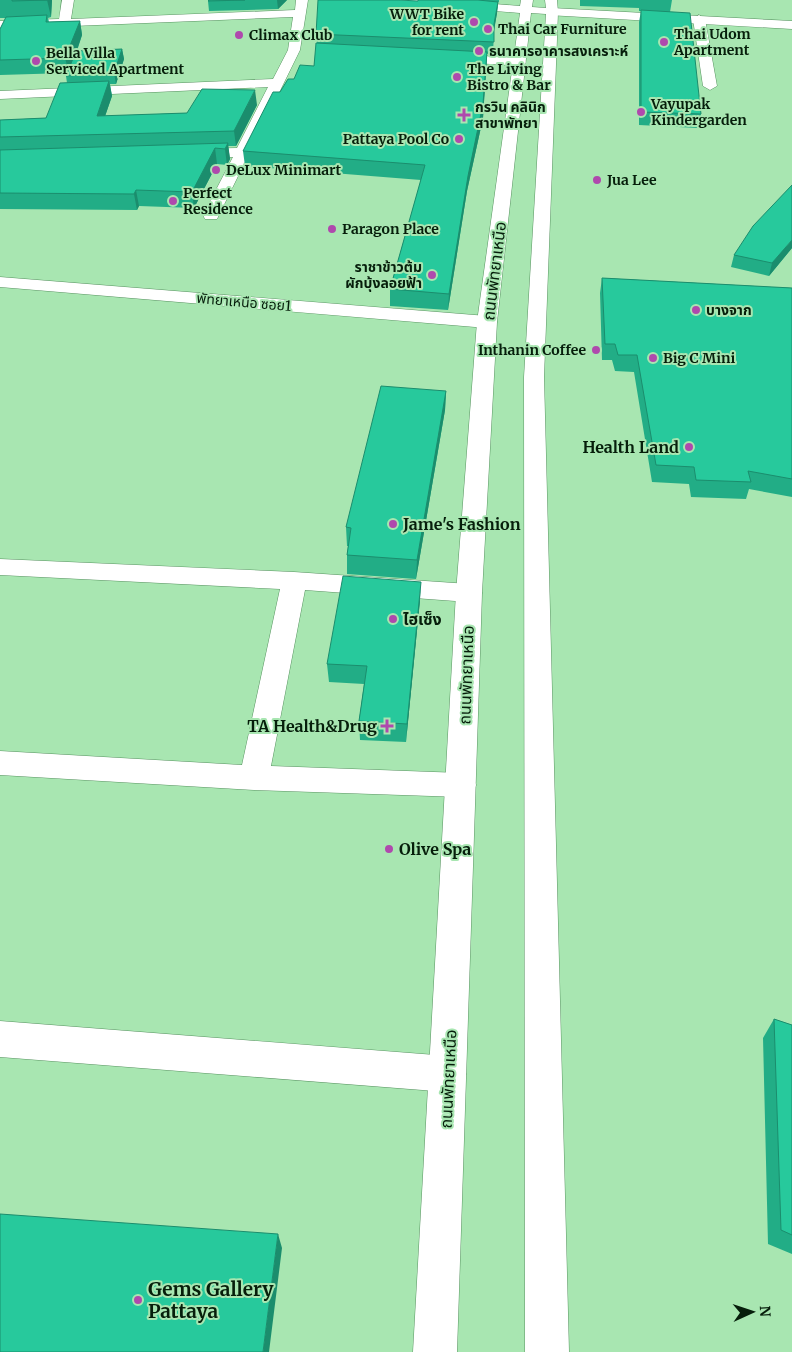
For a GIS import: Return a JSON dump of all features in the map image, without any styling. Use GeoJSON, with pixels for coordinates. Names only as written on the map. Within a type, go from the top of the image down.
{"type":"FeatureCollection","features":[{"type":"Feature","properties":{"kind":"street"},"geometry":{"type":"LineString","coordinates":[[65,22],[68,0]]}},
{"type":"Feature","properties":{"kind":"street"},"geometry":{"type":"LineString","coordinates":[[398,0],[551,6],[698,20],[792,25]]}},
{"type":"Feature","properties":{"kind":"street","name":"ถนนพัทยาเหนือ"},"geometry":{"type":"LineString","coordinates":[[435,1352],[469,594],[487,322],[527,5]]}},
{"type":"Feature","properties":{"kind":"street"},"geometry":{"type":"LineString","coordinates":[[547,1352],[534,376],[551,6]]}},
{"type":"Feature","properties":{"kind":"street"},"geometry":{"type":"LineString","coordinates":[[0,25],[301,7],[299,50],[276,83],[211,215]]}},
{"type":"Feature","properties":{"kind":"street"},"geometry":{"type":"LineString","coordinates":[[698,20],[710,86]]}},
{"type":"Feature","properties":{"kind":"street"},"geometry":{"type":"LineString","coordinates":[[432,57],[520,62]]}},
{"type":"Feature","properties":{"kind":"street"},"geometry":{"type":"LineString","coordinates":[[0,95],[276,83]]}},
{"type":"Feature","properties":{"kind":"street"},"geometry":{"type":"LineString","coordinates":[[175,154],[243,152]]}},
{"type":"Feature","properties":{"kind":"street","name":"พัทยาเหนือ ซอย1"},"geometry":{"type":"LineString","coordinates":[[0,282],[487,322]]}},
{"type":"Feature","properties":{"kind":"street"},"geometry":{"type":"LineString","coordinates":[[0,567],[294,581],[469,594]]}},
{"type":"Feature","properties":{"kind":"street"},"geometry":{"type":"LineString","coordinates":[[254,778],[294,581]]}},
{"type":"Feature","properties":{"kind":"street"},"geometry":{"type":"LineString","coordinates":[[0,763],[254,778],[461,785]]}},
{"type":"Feature","properties":{"kind":"street"},"geometry":{"type":"LineString","coordinates":[[0,1039],[448,1074]]}},
{"type":"Feature","properties":{"kind":"building"},"geometry":{"type":"Polygon","coordinates":[[[12,0],[47,0],[12,1],[12,0]]]}},
{"type":"Feature","properties":{"kind":"building"},"geometry":{"type":"Polygon","coordinates":[[[209,0],[245,0],[208,1],[209,0]]]}},
{"type":"Feature","properties":{"kind":"building"},"geometry":{"type":"Polygon","coordinates":[[[318,0],[478,0],[498,2],[494,24],[494,42],[316,34],[318,0]]]}},
{"type":"Feature","properties":{"kind":"building"},"geometry":{"type":"Polygon","coordinates":[[[641,10],[690,13],[701,114],[641,112],[641,10]]]}},
{"type":"Feature","properties":{"kind":"building"},"geometry":{"type":"Polygon","coordinates":[[[47,15],[46,22],[80,21],[65,58],[0,60],[0,29],[6,17],[47,15]]]}},
{"type":"Feature","properties":{"kind":"building"},"geometry":{"type":"Polygon","coordinates":[[[316,43],[487,52],[483,104],[468,176],[449,294],[390,289],[425,165],[243,151],[273,92],[280,92],[288,79],[294,79],[300,65],[314,66],[316,43]]]}},
{"type":"Feature","properties":{"kind":"building"},"geometry":{"type":"Polygon","coordinates":[[[122,49],[114,73],[66,76],[76,51],[122,49]]]}},
{"type":"Feature","properties":{"kind":"building"},"geometry":{"type":"Polygon","coordinates":[[[109,81],[97,116],[187,113],[202,89],[255,90],[234,131],[0,137],[0,120],[46,118],[60,83],[109,81]]]}},
{"type":"Feature","properties":{"kind":"building"},"geometry":{"type":"Polygon","coordinates":[[[228,143],[225,149],[215,148],[192,192],[136,190],[134,194],[0,193],[0,150],[228,143]]]}},
{"type":"Feature","properties":{"kind":"building"},"geometry":{"type":"Polygon","coordinates":[[[792,185],[792,240],[772,263],[734,255],[753,226],[792,185]]]}},
{"type":"Feature","properties":{"kind":"building"},"geometry":{"type":"Polygon","coordinates":[[[602,278],[792,288],[792,479],[748,471],[751,482],[696,480],[694,467],[656,465],[637,355],[618,355],[615,344],[605,344],[602,278]]]}},
{"type":"Feature","properties":{"kind":"building"},"geometry":{"type":"Polygon","coordinates":[[[381,386],[446,391],[417,560],[347,555],[351,528],[346,527],[381,386]]]}},
{"type":"Feature","properties":{"kind":"building"},"geometry":{"type":"Polygon","coordinates":[[[343,576],[421,582],[407,724],[359,721],[367,666],[327,664],[343,576]]]}},
{"type":"Feature","properties":{"kind":"building"},"geometry":{"type":"Polygon","coordinates":[[[774,1019],[792,1025],[792,1235],[781,1230],[774,1019]]]}},
{"type":"Feature","properties":{"kind":"building","name":"Gems Gallery Pattaya"},"geometry":{"type":"Polygon","coordinates":[[[0,1214],[278,1234],[263,1352],[0,1352],[0,1214]]]}},
{"type":"Feature","properties":{"kind":"place","name":"WWT Bike for rent"},"geometry":{"type":"Point","coordinates":[474,22]}},
{"type":"Feature","properties":{"kind":"place","name":"Thai Car Furniture"},"geometry":{"type":"Point","coordinates":[488,29]}},
{"type":"Feature","properties":{"kind":"place","name":"Climax Club"},"geometry":{"type":"Point","coordinates":[239,35]}},
{"type":"Feature","properties":{"kind":"place","name":"Thai Udom Apartment"},"geometry":{"type":"Point","coordinates":[664,42]}},
{"type":"Feature","properties":{"kind":"place","name":"ธนาคารอาคารสงเคราะห์"},"geometry":{"type":"Point","coordinates":[479,51]}},
{"type":"Feature","properties":{"kind":"place","name":"Bella Villa Serviced Apartment"},"geometry":{"type":"Point","coordinates":[36,61]}},
{"type":"Feature","properties":{"kind":"place","name":"The Living Bistro & Bar"},"geometry":{"type":"Point","coordinates":[457,77]}},
{"type":"Feature","properties":{"kind":"place","name":"Vayupak Kindergarden"},"geometry":{"type":"Point","coordinates":[641,112]}},
{"type":"Feature","properties":{"kind":"place","name":"กรวิน คลินิก สาขาพัทยา"},"geometry":{"type":"Point","coordinates":[464,115]}},
{"type":"Feature","properties":{"kind":"place","name":"Pattaya Pool Co"},"geometry":{"type":"Point","coordinates":[459,139]}},
{"type":"Feature","properties":{"kind":"place","name":"DeLux Minimart"},"geometry":{"type":"Point","coordinates":[216,170]}},
{"type":"Feature","properties":{"kind":"place","name":"Jua Lee"},"geometry":{"type":"Point","coordinates":[597,180]}},
{"type":"Feature","properties":{"kind":"place","name":"Perfect Residence"},"geometry":{"type":"Point","coordinates":[173,201]}},
{"type":"Feature","properties":{"kind":"place","name":"Paragon Place"},"geometry":{"type":"Point","coordinates":[332,229]}},
{"type":"Feature","properties":{"kind":"place","name":"ราชาข้าวต้ม ผักบุ้งลอยฟ้า"},"geometry":{"type":"Point","coordinates":[432,275]}},
{"type":"Feature","properties":{"kind":"place","name":"บางจาก"},"geometry":{"type":"Point","coordinates":[696,310]}},
{"type":"Feature","properties":{"kind":"place","name":"Inthanin Coffee"},"geometry":{"type":"Point","coordinates":[596,350]}},
{"type":"Feature","properties":{"kind":"place","name":"Big C Mini"},"geometry":{"type":"Point","coordinates":[653,358]}},
{"type":"Feature","properties":{"kind":"place","name":"Health Land"},"geometry":{"type":"Point","coordinates":[689,447]}},
{"type":"Feature","properties":{"kind":"place","name":"Jame's Fashion"},"geometry":{"type":"Point","coordinates":[393,524]}},
{"type":"Feature","properties":{"kind":"place","name":"ไฮเซ็ง"},"geometry":{"type":"Point","coordinates":[393,619]}},
{"type":"Feature","properties":{"kind":"place","name":"TA Health&Drug"},"geometry":{"type":"Point","coordinates":[387,726]}},
{"type":"Feature","properties":{"kind":"place","name":"Olive Spa"},"geometry":{"type":"Point","coordinates":[389,849]}},
{"type":"Feature","properties":{"kind":"place","name":"Gems Gallery Pattaya"},"geometry":{"type":"Point","coordinates":[138,1300]}}]}
